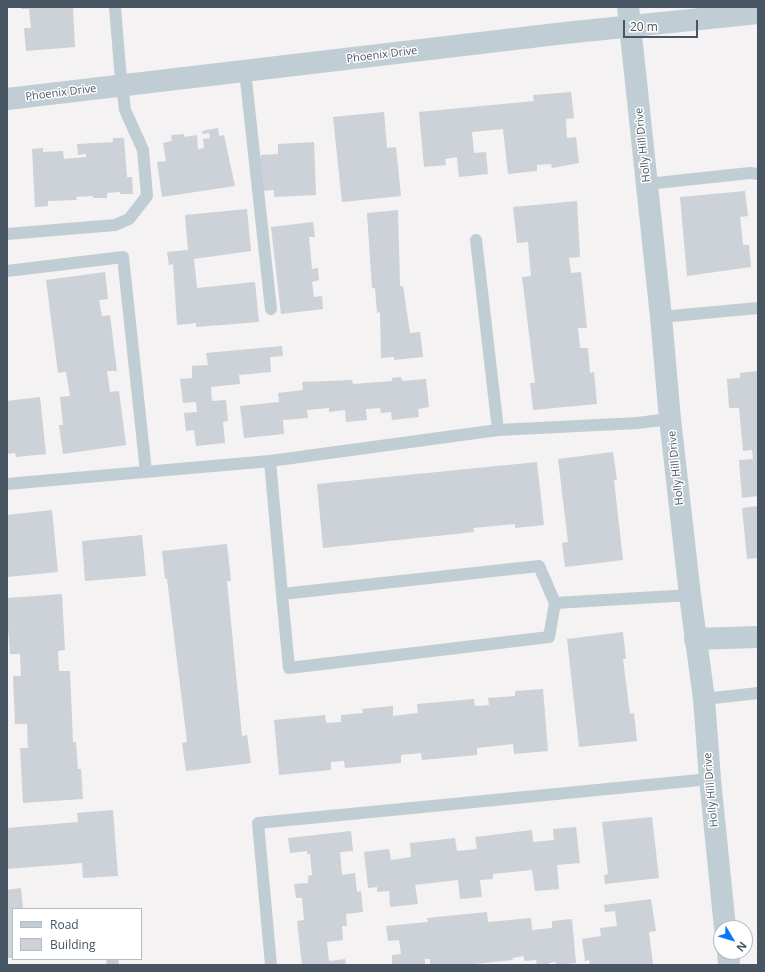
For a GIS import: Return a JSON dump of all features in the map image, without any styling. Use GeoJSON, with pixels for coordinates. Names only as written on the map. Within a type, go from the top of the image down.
{"type":"FeatureCollection","features":[{"type":"Feature","properties":{"kind":"street","name":"Phoenix Drive"},"geometry":{"type":"LineString","coordinates":[[7,99],[245,71],[629,17],[758,13]]}},
{"type":"Feature","properties":{"kind":"street","name":"Holly Hill Drive"},"geometry":{"type":"LineString","coordinates":[[629,17],[661,317],[670,419],[695,639],[704,699],[710,779],[724,920]]}},
{"type":"Feature","properties":{"kind":"street"},"geometry":{"type":"LineString","coordinates":[[695,639],[758,637]]}},
{"type":"Feature","properties":{"kind":"lane"},"geometry":{"type":"LineString","coordinates":[[7,234],[115,224],[130,219],[147,196],[143,150],[126,110],[120,68],[115,7]]}},
{"type":"Feature","properties":{"kind":"lane"},"geometry":{"type":"LineString","coordinates":[[245,71],[271,309]]}},
{"type":"Feature","properties":{"kind":"lane"},"geometry":{"type":"LineString","coordinates":[[647,184],[750,173],[758,174]]}},
{"type":"Feature","properties":{"kind":"lane"},"geometry":{"type":"LineString","coordinates":[[476,240],[498,430]]}},
{"type":"Feature","properties":{"kind":"lane"},"geometry":{"type":"LineString","coordinates":[[7,271],[123,257],[146,472]]}},
{"type":"Feature","properties":{"kind":"lane"},"geometry":{"type":"LineString","coordinates":[[661,317],[758,308]]}},
{"type":"Feature","properties":{"kind":"lane"},"geometry":{"type":"LineString","coordinates":[[7,484],[270,460],[498,430],[637,423],[670,419]]}},
{"type":"Feature","properties":{"kind":"lane"},"geometry":{"type":"LineString","coordinates":[[270,460],[282,594],[289,668],[549,637],[555,603],[539,566],[282,594]]}},
{"type":"Feature","properties":{"kind":"lane"},"geometry":{"type":"LineString","coordinates":[[555,603],[690,595]]}},
{"type":"Feature","properties":{"kind":"lane"},"geometry":{"type":"LineString","coordinates":[[704,699],[758,693]]}},
{"type":"Feature","properties":{"kind":"lane"},"geometry":{"type":"LineString","coordinates":[[271,965],[258,823],[710,779]]}},
{"type":"Feature","properties":{"kind":"building"},"geometry":{"type":"Polygon","coordinates":[[[21,7],[73,7],[75,47],[26,51],[24,28],[31,28],[29,9],[21,9],[21,7]]]}},
{"type":"Feature","properties":{"kind":"building"},"geometry":{"type":"Polygon","coordinates":[[[571,92],[574,118],[566,119],[567,138],[576,137],[579,163],[552,168],[551,164],[537,165],[537,171],[508,174],[503,129],[472,132],[474,153],[486,152],[488,174],[459,177],[457,157],[445,159],[446,165],[424,167],[419,112],[534,101],[533,95],[571,92]]]}},
{"type":"Feature","properties":{"kind":"building"},"geometry":{"type":"Polygon","coordinates":[[[384,112],[387,148],[396,147],[401,196],[342,202],[333,117],[384,112]]]}},
{"type":"Feature","properties":{"kind":"building"},"geometry":{"type":"Polygon","coordinates":[[[218,128],[219,136],[224,135],[235,186],[162,197],[157,162],[166,161],[163,143],[172,141],[171,135],[184,134],[185,137],[197,135],[198,149],[204,148],[203,139],[210,138],[209,133],[203,134],[202,131],[218,128]]]}},
{"type":"Feature","properties":{"kind":"building"},"geometry":{"type":"Polygon","coordinates":[[[113,138],[124,138],[127,177],[132,177],[133,194],[120,194],[120,192],[107,193],[107,198],[93,198],[93,196],[76,197],[77,200],[48,201],[48,206],[35,207],[32,149],[43,148],[43,152],[63,151],[64,159],[86,157],[86,154],[78,155],[77,144],[113,142],[113,138]]]}},
{"type":"Feature","properties":{"kind":"building"},"geometry":{"type":"Polygon","coordinates":[[[314,142],[316,195],[274,197],[274,190],[259,191],[257,159],[261,158],[261,155],[278,154],[278,144],[314,142]]]}},
{"type":"Feature","properties":{"kind":"building"},"geometry":{"type":"Polygon","coordinates":[[[745,191],[748,216],[740,217],[743,245],[749,245],[751,267],[687,276],[680,197],[745,191]]]}},
{"type":"Feature","properties":{"kind":"building"},"geometry":{"type":"Polygon","coordinates":[[[577,201],[580,257],[569,258],[571,273],[581,272],[587,328],[578,328],[580,348],[588,348],[590,373],[594,372],[597,404],[533,410],[530,383],[535,383],[522,277],[531,276],[528,242],[517,243],[513,207],[577,201]]]}},
{"type":"Feature","properties":{"kind":"building"},"geometry":{"type":"Polygon","coordinates":[[[247,209],[251,251],[194,259],[197,288],[255,282],[259,322],[196,327],[196,323],[177,325],[173,264],[169,265],[167,252],[188,250],[185,215],[247,209]]]}},
{"type":"Feature","properties":{"kind":"building"},"geometry":{"type":"Polygon","coordinates":[[[398,210],[400,286],[403,286],[410,333],[420,332],[423,357],[394,360],[394,357],[381,358],[380,312],[377,313],[375,288],[372,288],[367,213],[398,210]]]}},
{"type":"Feature","properties":{"kind":"building"},"geometry":{"type":"Polygon","coordinates":[[[313,222],[315,237],[309,237],[312,269],[318,268],[319,280],[312,282],[314,297],[322,296],[323,309],[281,314],[271,227],[313,222]]]}},
{"type":"Feature","properties":{"kind":"building"},"geometry":{"type":"Polygon","coordinates":[[[105,272],[108,299],[99,300],[102,316],[110,315],[117,371],[107,371],[110,392],[119,391],[126,445],[63,454],[59,425],[63,425],[60,397],[70,396],[66,372],[58,373],[46,280],[105,272]]]}},
{"type":"Feature","properties":{"kind":"building"},"geometry":{"type":"Polygon","coordinates":[[[282,346],[283,356],[270,357],[271,372],[239,375],[240,384],[211,387],[212,401],[226,400],[228,421],[223,422],[225,443],[196,446],[194,430],[186,431],[184,413],[197,412],[196,402],[183,403],[180,379],[192,378],[192,366],[208,365],[206,353],[282,346]]]}},
{"type":"Feature","properties":{"kind":"building"},"geometry":{"type":"Polygon","coordinates":[[[758,371],[758,496],[742,498],[739,460],[753,459],[752,450],[743,451],[739,408],[729,408],[727,379],[740,378],[740,373],[758,371]]]}},
{"type":"Feature","properties":{"kind":"building"},"geometry":{"type":"Polygon","coordinates":[[[401,377],[402,381],[426,379],[429,407],[418,409],[419,417],[392,420],[391,412],[381,413],[380,408],[366,409],[367,420],[346,422],[345,410],[329,412],[329,408],[307,410],[308,418],[283,420],[284,434],[244,438],[240,406],[279,402],[278,393],[303,390],[302,382],[352,380],[353,384],[392,381],[392,378],[401,377]]]}},
{"type":"Feature","properties":{"kind":"building"},"geometry":{"type":"Polygon","coordinates":[[[40,397],[46,454],[16,457],[15,453],[7,454],[7,401],[40,397]]]}},
{"type":"Feature","properties":{"kind":"building"},"geometry":{"type":"Polygon","coordinates":[[[613,452],[617,480],[614,480],[623,560],[565,567],[562,543],[568,542],[558,459],[613,452]]]}},
{"type":"Feature","properties":{"kind":"building"},"geometry":{"type":"Polygon","coordinates":[[[537,462],[544,525],[515,528],[515,524],[473,528],[474,532],[323,548],[317,484],[537,462]]]}},
{"type":"Feature","properties":{"kind":"building"},"geometry":{"type":"Polygon","coordinates":[[[758,506],[758,558],[747,559],[742,508],[758,506]]]}},
{"type":"Feature","properties":{"kind":"building"},"geometry":{"type":"Polygon","coordinates":[[[52,510],[58,572],[7,577],[7,515],[52,510]]]}},
{"type":"Feature","properties":{"kind":"building"},"geometry":{"type":"Polygon","coordinates":[[[142,535],[146,576],[85,581],[82,541],[142,535]]]}},
{"type":"Feature","properties":{"kind":"building"},"geometry":{"type":"Polygon","coordinates":[[[227,544],[231,581],[227,581],[242,736],[247,735],[251,763],[186,771],[182,743],[187,742],[167,579],[165,579],[162,551],[227,544]]]}},
{"type":"Feature","properties":{"kind":"building"},"geometry":{"type":"Polygon","coordinates":[[[62,594],[65,650],[58,651],[59,671],[70,671],[73,742],[76,742],[78,769],[81,769],[83,799],[23,803],[20,748],[28,748],[27,724],[15,724],[13,676],[21,676],[20,654],[10,654],[7,628],[7,598],[62,594]]]}},
{"type":"Feature","properties":{"kind":"building"},"geometry":{"type":"Polygon","coordinates":[[[623,632],[626,659],[623,659],[630,714],[634,713],[637,741],[579,747],[567,639],[623,632]]]}},
{"type":"Feature","properties":{"kind":"building"},"geometry":{"type":"Polygon","coordinates":[[[543,689],[548,751],[514,754],[513,744],[477,748],[477,755],[422,760],[421,753],[401,755],[401,763],[345,768],[344,761],[331,762],[331,770],[279,775],[274,720],[325,715],[326,723],[341,722],[341,715],[363,713],[362,709],[393,706],[393,716],[418,713],[417,704],[474,699],[475,706],[489,705],[488,698],[515,696],[515,691],[543,689]]]}},
{"type":"Feature","properties":{"kind":"building"},"geometry":{"type":"Polygon","coordinates":[[[113,810],[118,876],[83,878],[82,863],[7,869],[7,828],[78,822],[77,813],[113,810]]]}},
{"type":"Feature","properties":{"kind":"building"},"geometry":{"type":"Polygon","coordinates":[[[652,817],[659,878],[605,884],[604,875],[608,874],[602,822],[652,817]]]}},
{"type":"Feature","properties":{"kind":"building"},"geometry":{"type":"Polygon","coordinates":[[[576,827],[580,863],[557,865],[559,889],[535,891],[532,870],[493,874],[493,879],[480,880],[482,897],[460,899],[458,880],[415,885],[418,904],[390,907],[389,891],[377,892],[377,887],[368,888],[364,852],[389,849],[391,860],[411,857],[410,843],[455,838],[457,851],[477,849],[475,837],[532,830],[533,842],[554,840],[553,829],[576,827]]]}},
{"type":"Feature","properties":{"kind":"building"},"geometry":{"type":"Polygon","coordinates":[[[351,831],[353,851],[340,852],[342,875],[355,873],[357,892],[361,891],[363,912],[346,914],[347,926],[342,926],[343,940],[327,942],[329,961],[345,959],[346,965],[302,965],[297,921],[304,920],[302,898],[296,898],[294,884],[308,883],[308,876],[312,875],[310,854],[307,854],[307,851],[290,853],[288,838],[351,831]]]}},
{"type":"Feature","properties":{"kind":"building"},"geometry":{"type":"Polygon","coordinates":[[[21,888],[23,908],[12,908],[12,958],[7,958],[7,890],[21,888]]]}},
{"type":"Feature","properties":{"kind":"building"},"geometry":{"type":"Polygon","coordinates":[[[651,899],[656,931],[649,932],[653,965],[590,965],[589,960],[585,961],[582,939],[601,936],[600,928],[617,926],[615,911],[605,912],[604,905],[651,899]]]}},
{"type":"Feature","properties":{"kind":"building"},"geometry":{"type":"Polygon","coordinates":[[[487,912],[488,922],[531,918],[532,930],[552,928],[552,921],[572,919],[576,963],[556,965],[556,962],[549,963],[550,965],[537,965],[536,960],[524,961],[524,956],[512,958],[513,960],[465,965],[430,965],[430,959],[425,959],[425,965],[392,965],[392,955],[401,954],[399,940],[388,941],[386,926],[428,922],[427,918],[487,912]]]}}]}
